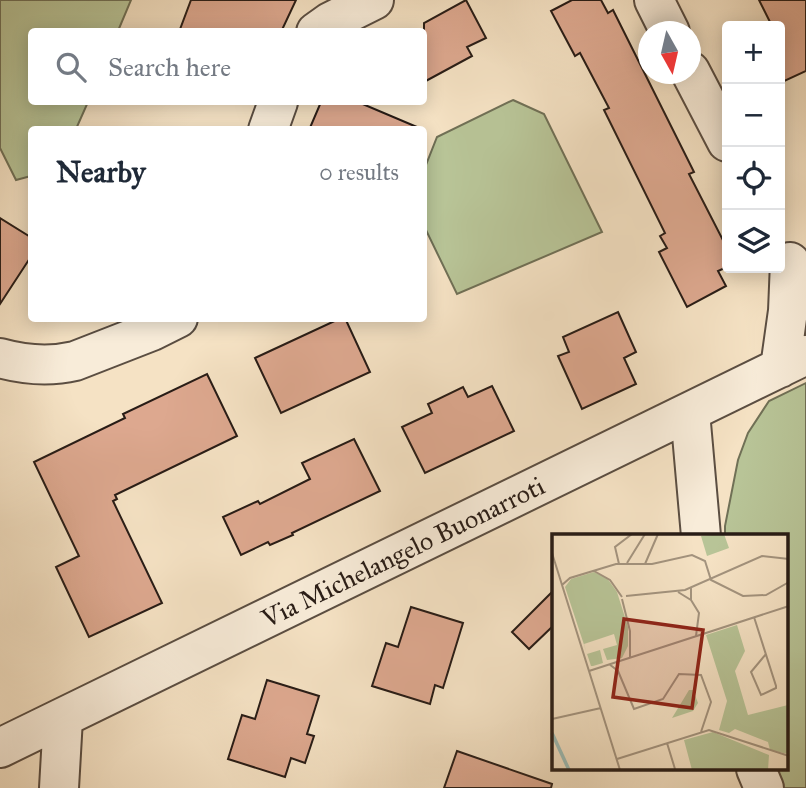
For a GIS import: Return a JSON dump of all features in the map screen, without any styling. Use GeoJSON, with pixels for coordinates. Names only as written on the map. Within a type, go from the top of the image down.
{"type":"FeatureCollection","features":[{"type":"Feature","properties":{"kind":"street"},"geometry":{"type":"LineString","coordinates":[[322,28],[374,0]]}},
{"type":"Feature","properties":{"kind":"street"},"geometry":{"type":"LineString","coordinates":[[654,0],[664,21]]}},
{"type":"Feature","properties":{"kind":"street"},"geometry":{"type":"LineString","coordinates":[[698,84],[722,132]]}},
{"type":"Feature","properties":{"kind":"street"},"geometry":{"type":"LineString","coordinates":[[269,126],[277,105]]}},
{"type":"Feature","properties":{"kind":"street"},"geometry":{"type":"LineString","coordinates":[[792,259],[788,311],[793,361]]}},
{"type":"Feature","properties":{"kind":"street"},"geometry":{"type":"LineString","coordinates":[[0,358],[38,365],[61,364],[141,336],[170,322]]}},
{"type":"Feature","properties":{"kind":"street","name":"Via Michelangelo Buonarroti"},"geometry":{"type":"LineString","coordinates":[[0,748],[793,361]]}},
{"type":"Feature","properties":{"kind":"street"},"geometry":{"type":"LineString","coordinates":[[690,412],[701,534]]}},
{"type":"Feature","properties":{"kind":"street"},"geometry":{"type":"LineString","coordinates":[[59,788],[63,718]]}},
{"type":"Feature","properties":{"kind":"street"},"geometry":{"type":"LineString","coordinates":[[756,770],[764,788]]}},
{"type":"Feature","properties":{"kind":"green space"},"geometry":{"type":"Polygon","coordinates":[[[0,0],[131,0],[119,28],[28,28],[28,105],[87,105],[77,126],[28,126],[28,177],[16,180],[0,148],[0,0]]]}},
{"type":"Feature","properties":{"kind":"green space"},"geometry":{"type":"Polygon","coordinates":[[[513,100],[544,114],[602,232],[457,294],[427,232],[427,162],[437,137],[513,100]]]}},
{"type":"Feature","properties":{"kind":"green space"},"geometry":{"type":"Polygon","coordinates":[[[806,383],[806,788],[776,788],[769,770],[788,770],[788,534],[725,534],[738,460],[748,433],[769,401],[806,383]]]}},
{"type":"Feature","properties":{"kind":"building"},"geometry":{"type":"Polygon","coordinates":[[[191,0],[296,0],[283,28],[180,28],[191,0]]]}},
{"type":"Feature","properties":{"kind":"building"},"geometry":{"type":"Polygon","coordinates":[[[466,0],[486,38],[467,47],[472,56],[427,80],[427,28],[424,28],[424,23],[466,0]]]}},
{"type":"Feature","properties":{"kind":"building"},"geometry":{"type":"Polygon","coordinates":[[[572,0],[601,0],[608,13],[613,10],[638,60],[638,84],[650,84],[694,172],[689,174],[722,238],[722,269],[718,271],[726,286],[687,307],[659,252],[667,248],[660,236],[665,233],[604,110],[609,108],[580,53],[575,56],[551,11],[572,0]]]}},
{"type":"Feature","properties":{"kind":"building"},"geometry":{"type":"Polygon","coordinates":[[[759,0],[806,0],[806,71],[785,81],[785,21],[770,21],[759,0]]]}},
{"type":"Feature","properties":{"kind":"building"},"geometry":{"type":"Polygon","coordinates":[[[320,105],[365,105],[415,126],[311,126],[320,105]]]}},
{"type":"Feature","properties":{"kind":"building"},"geometry":{"type":"Polygon","coordinates":[[[0,218],[28,236],[28,261],[0,304],[0,218]]]}},
{"type":"Feature","properties":{"kind":"building"},"geometry":{"type":"Polygon","coordinates":[[[618,312],[636,352],[624,358],[636,384],[582,409],[558,356],[569,352],[563,337],[618,312]]]}},
{"type":"Feature","properties":{"kind":"building"},"geometry":{"type":"Polygon","coordinates":[[[332,322],[347,322],[370,372],[281,413],[255,358],[332,322]]]}},
{"type":"Feature","properties":{"kind":"building"},"geometry":{"type":"Polygon","coordinates":[[[207,374],[237,436],[115,495],[117,499],[113,501],[162,603],[89,637],[56,567],[79,556],[34,462],[125,418],[123,414],[207,374]]]}},
{"type":"Feature","properties":{"kind":"building"},"geometry":{"type":"Polygon","coordinates":[[[492,386],[514,431],[425,473],[402,427],[432,413],[428,404],[463,387],[468,397],[492,386]]]}},
{"type":"Feature","properties":{"kind":"building"},"geometry":{"type":"Polygon","coordinates":[[[354,439],[380,491],[292,533],[293,535],[270,545],[268,542],[241,555],[223,517],[258,501],[260,504],[310,479],[302,463],[354,439]]]}},
{"type":"Feature","properties":{"kind":"building"},"geometry":{"type":"Polygon","coordinates":[[[552,592],[552,627],[529,649],[512,632],[552,592]]]}},
{"type":"Feature","properties":{"kind":"building"},"geometry":{"type":"Polygon","coordinates":[[[411,607],[463,623],[443,688],[435,685],[430,704],[372,686],[386,643],[398,647],[411,607]]]}},
{"type":"Feature","properties":{"kind":"building"},"geometry":{"type":"Polygon","coordinates":[[[267,680],[319,696],[307,734],[314,736],[305,763],[291,758],[285,777],[228,759],[242,715],[255,719],[267,680]]]}},
{"type":"Feature","properties":{"kind":"building"},"geometry":{"type":"Polygon","coordinates":[[[457,751],[552,784],[551,788],[444,788],[457,751]]]}}]}
